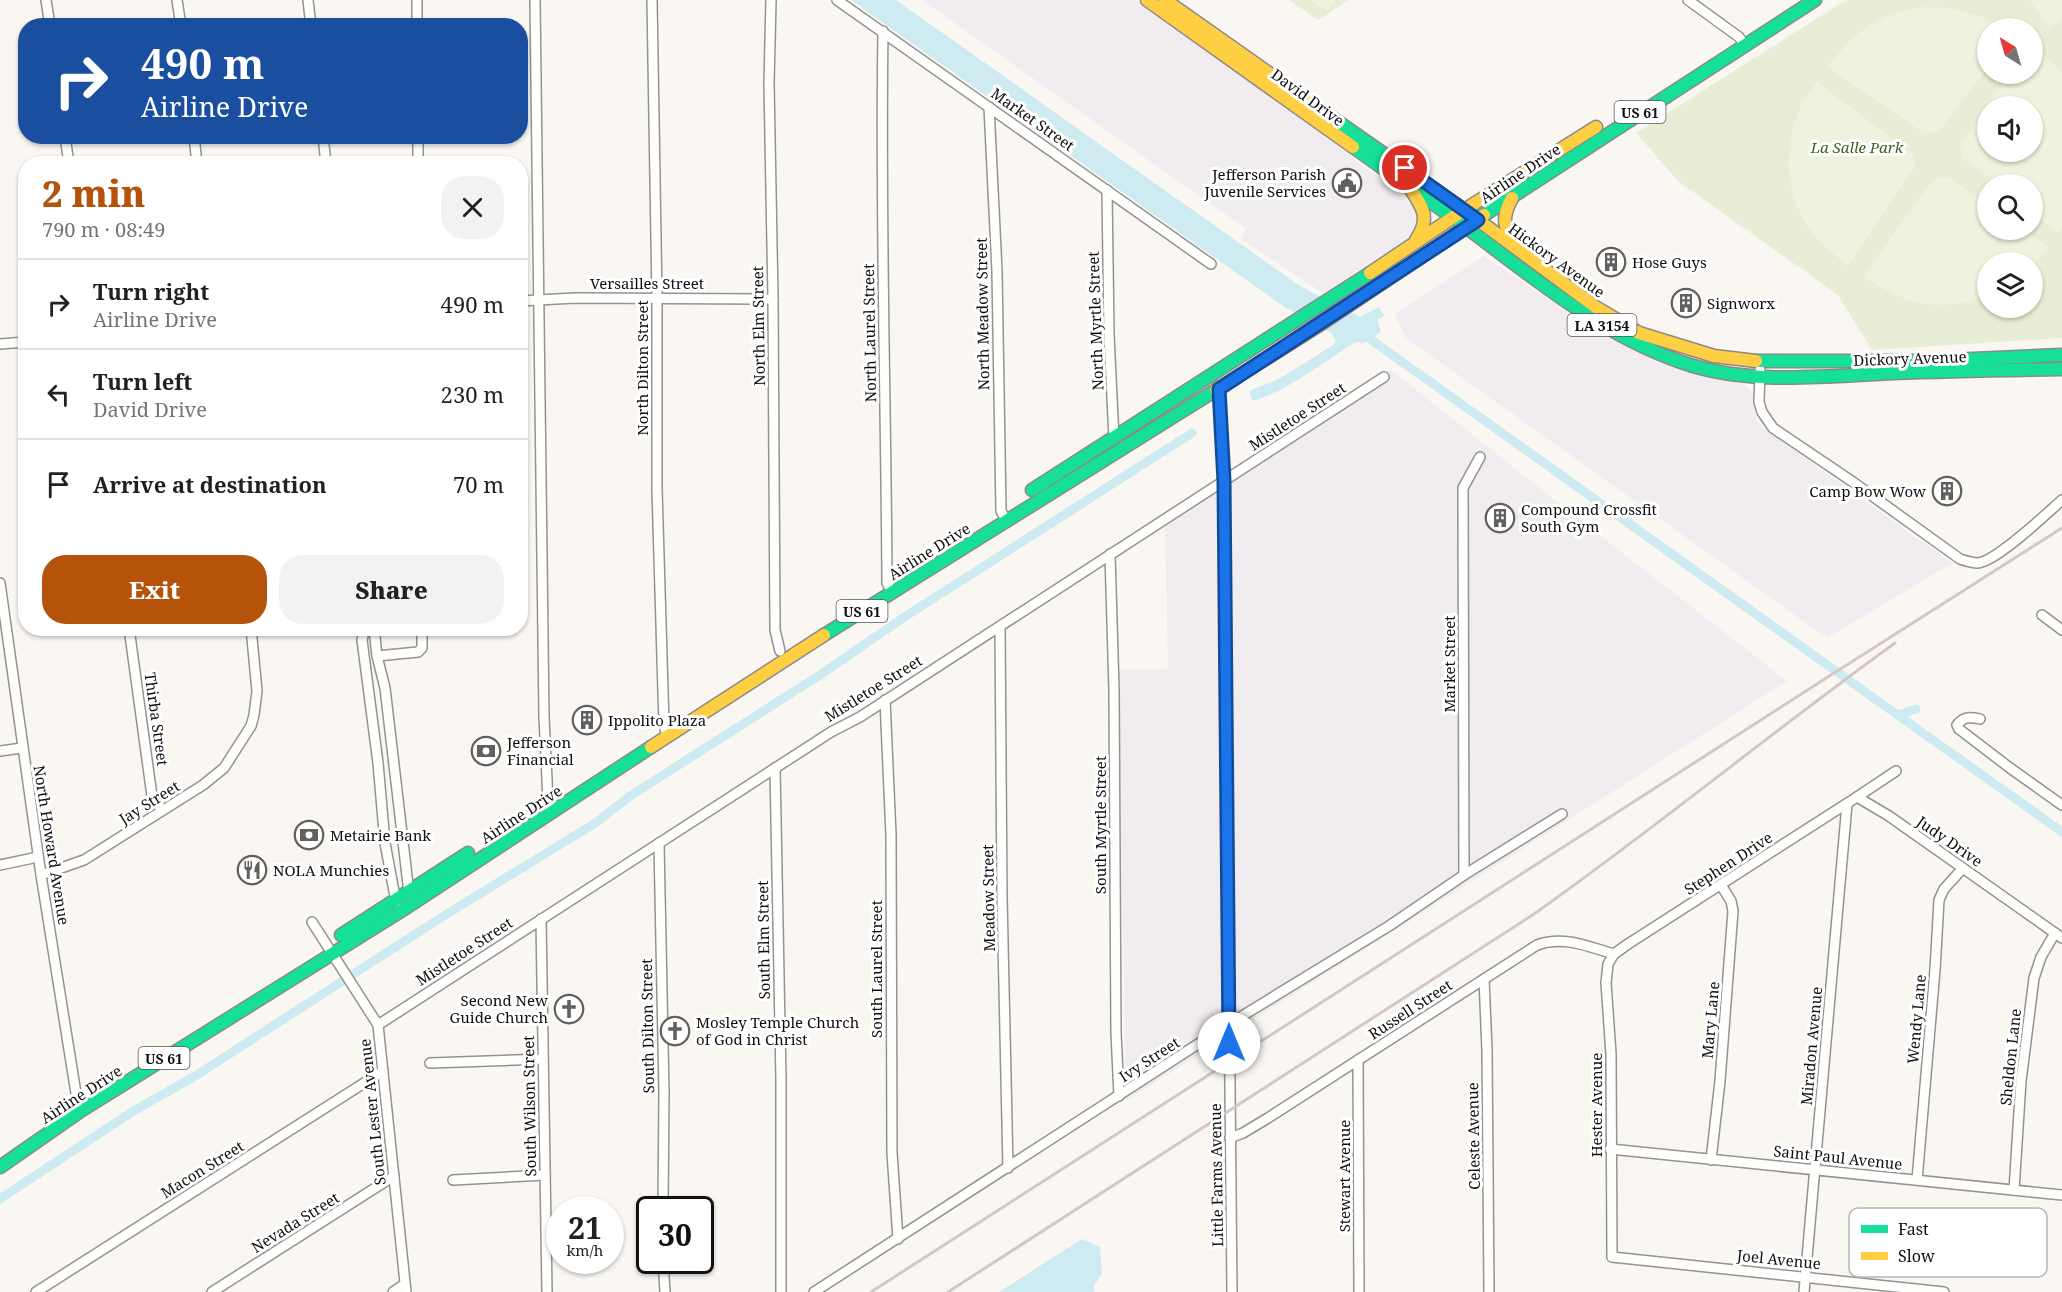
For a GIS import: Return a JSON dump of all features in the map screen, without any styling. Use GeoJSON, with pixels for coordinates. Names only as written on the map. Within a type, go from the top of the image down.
{"type":"FeatureCollection","features":[{"type":"Feature","properties":{"kind":"main road","name":"David Drive"},"geometry":{"type":"LineString","coordinates":[[1147,0],[1452,217]]}},
{"type":"Feature","properties":{"kind":"main road","name":"David Drive"},"geometry":{"type":"LineString","coordinates":[[1165,0],[1464,210]]}},
{"type":"Feature","properties":{"kind":"main road","name":"Airline Drive"},"geometry":{"type":"LineString","coordinates":[[1003,515],[1117,451],[1318,326],[1742,41],[1797,0]]}},
{"type":"Feature","properties":{"kind":"main road","name":"Airline Drive"},"geometry":{"type":"LineString","coordinates":[[0,1153],[402,905],[550,806],[1003,515],[1113,438],[1324,303],[1452,217],[1608,119],[1815,0]]}},
{"type":"Feature","properties":{"kind":"main road"},"geometry":{"type":"LineString","coordinates":[[1410,188],[1423,207],[1426,220],[1423,231],[1415,243]]}},
{"type":"Feature","properties":{"kind":"main road"},"geometry":{"type":"LineString","coordinates":[[1514,195],[1504,210],[1503,220],[1506,231],[1521,252]]}},
{"type":"Feature","properties":{"kind":"main road","name":"Hickory Avenue"},"geometry":{"type":"LineString","coordinates":[[1464,210],[1597,308],[1639,333],[1714,356],[1760,362]]}},
{"type":"Feature","properties":{"kind":"main road","name":"Hickory Avenue"},"geometry":{"type":"LineString","coordinates":[[1452,217],[1577,310],[1619,335],[1688,364],[1717,372],[1760,376]]}},
{"type":"Feature","properties":{"kind":"main road","name":"Dickory Avenue"},"geometry":{"type":"LineString","coordinates":[[1760,362],[1929,361],[2062,355]]}},
{"type":"Feature","properties":{"kind":"main road","name":"Dickory Avenue"},"geometry":{"type":"LineString","coordinates":[[1760,376],[1794,378],[2062,369]]}},
{"type":"Feature","properties":{"kind":"main road","name":"Airline Drive"},"geometry":{"type":"LineString","coordinates":[[666,731],[780,651],[890,587]]}},
{"type":"Feature","properties":{"kind":"main road","name":"Airline Drive"},"geometry":{"type":"LineString","coordinates":[[402,905],[409,891],[550,806]]}},
{"type":"Feature","properties":{"kind":"main road","name":"Airline Drive"},"geometry":{"type":"LineString","coordinates":[[0,1167],[79,1106]]}},
{"type":"Feature","properties":{"kind":"street"},"geometry":{"type":"LineString","coordinates":[[46,0],[49,18]]}},
{"type":"Feature","properties":{"kind":"street"},"geometry":{"type":"LineString","coordinates":[[177,0],[179,18]]}},
{"type":"Feature","properties":{"kind":"street"},"geometry":{"type":"LineString","coordinates":[[308,0],[310,18]]}},
{"type":"Feature","properties":{"kind":"street"},"geometry":{"type":"LineString","coordinates":[[417,0],[417,18]]}},
{"type":"Feature","properties":{"kind":"street"},"geometry":{"type":"LineString","coordinates":[[535,0],[544,717],[550,806]]}},
{"type":"Feature","properties":{"kind":"street","name":"North Dilton Street"},"geometry":{"type":"LineString","coordinates":[[652,0],[657,298],[657,489],[666,731]]}},
{"type":"Feature","properties":{"kind":"street","name":"North Elm Street"},"geometry":{"type":"LineString","coordinates":[[771,0],[769,83],[775,630],[780,651]]}},
{"type":"Feature","properties":{"kind":"street","name":"Market Street"},"geometry":{"type":"LineString","coordinates":[[837,0],[1211,264]]}},
{"type":"Feature","properties":{"kind":"street"},"geometry":{"type":"LineString","coordinates":[[1688,0],[1742,41]]}},
{"type":"Feature","properties":{"kind":"street","name":"North Laurel Street"},"geometry":{"type":"LineString","coordinates":[[883,31],[882,315],[890,587]]}},
{"type":"Feature","properties":{"kind":"street","name":"North Meadow Street"},"geometry":{"type":"LineString","coordinates":[[989,106],[997,271],[1003,515]]}},
{"type":"Feature","properties":{"kind":"street","name":"North Myrtle Street"},"geometry":{"type":"LineString","coordinates":[[1107,190],[1109,334],[1113,438],[1117,451]]}},
{"type":"Feature","properties":{"kind":"street","name":"Versailles Street"},"geometry":{"type":"LineString","coordinates":[[528,301],[574,298],[773,299]]}},
{"type":"Feature","properties":{"kind":"street"},"geometry":{"type":"LineString","coordinates":[[0,344],[18,343]]}},
{"type":"Feature","properties":{"kind":"street"},"geometry":{"type":"LineString","coordinates":[[1760,362],[1759,402],[1762,412],[1773,428],[1960,559],[1980,563],[2026,531],[2062,500]]}},
{"type":"Feature","properties":{"kind":"street","name":"Little Farms Avenue"},"geometry":{"type":"LineString","coordinates":[[1215,374],[1219,389],[1224,481],[1232,1292]]}},
{"type":"Feature","properties":{"kind":"street","name":"Mistletoe Street"},"geometry":{"type":"LineString","coordinates":[[378,1025],[775,768],[1000,627],[1384,377]]}},
{"type":"Feature","properties":{"kind":"street","name":"Market Street"},"geometry":{"type":"LineString","coordinates":[[1464,875],[1463,488],[1480,457]]}},
{"type":"Feature","properties":{"kind":"street","name":"South Myrtle Street"},"geometry":{"type":"LineString","coordinates":[[1110,554],[1114,690],[1116,1033],[1119,1096]]}},
{"type":"Feature","properties":{"kind":"street","name":"North Howard Avenue"},"geometry":{"type":"LineString","coordinates":[[0,583],[38,857],[79,1106]]}},
{"type":"Feature","properties":{"kind":"street"},"geometry":{"type":"LineString","coordinates":[[2042,615],[2062,630]]}},
{"type":"Feature","properties":{"kind":"street","name":"Meadow Street"},"geometry":{"type":"LineString","coordinates":[[1000,627],[1002,897],[1008,1168]]}},
{"type":"Feature","properties":{"kind":"street","name":"Thirba Street"},"geometry":{"type":"LineString","coordinates":[[130,636],[152,796],[162,810]]}},
{"type":"Feature","properties":{"kind":"street","name":"Jay Street"},"geometry":{"type":"LineString","coordinates":[[41,875],[84,860],[203,785],[224,768],[251,726],[257,691],[252,636]]}},
{"type":"Feature","properties":{"kind":"street"},"geometry":{"type":"LineString","coordinates":[[363,636],[383,816],[402,905]]}},
{"type":"Feature","properties":{"kind":"street"},"geometry":{"type":"LineString","coordinates":[[375,636],[377,657],[385,688],[409,891]]}},
{"type":"Feature","properties":{"kind":"street"},"geometry":{"type":"LineString","coordinates":[[377,657],[420,650],[421,636]]}},
{"type":"Feature","properties":{"kind":"street","name":"South Laurel Street"},"geometry":{"type":"LineString","coordinates":[[885,700],[891,836],[892,1153],[898,1239]]}},
{"type":"Feature","properties":{"kind":"street"},"geometry":{"type":"LineString","coordinates":[[1980,719],[1970,717],[1961,720],[1957,725],[1959,729],[2010,768],[2062,805]]}},
{"type":"Feature","properties":{"kind":"street"},"geometry":{"type":"LineString","coordinates":[[0,751],[22,748]]}},
{"type":"Feature","properties":{"kind":"street","name":"South Elm Street"},"geometry":{"type":"LineString","coordinates":[[775,768],[781,1080],[781,1292]]}},
{"type":"Feature","properties":{"kind":"street"},"geometry":{"type":"LineString","coordinates":[[1857,797],[1896,771]]}},
{"type":"Feature","properties":{"kind":"street"},"geometry":{"type":"LineString","coordinates":[[379,774],[395,772]]}},
{"type":"Feature","properties":{"kind":"street","name":"Stephen Drive"},"geometry":{"type":"LineString","coordinates":[[1614,954],[1857,797]]}},
{"type":"Feature","properties":{"kind":"street","name":"Judy Drive"},"geometry":{"type":"LineString","coordinates":[[1857,797],[1889,816],[2059,935]]}},
{"type":"Feature","properties":{"kind":"street","name":"Miradon Avenue"},"geometry":{"type":"LineString","coordinates":[[1804,1292],[1847,804]]}},
{"type":"Feature","properties":{"kind":"street","name":"Ivy Street"},"geometry":{"type":"LineString","coordinates":[[814,1292],[1229,1024],[1389,926],[1464,875],[1562,814]]}},
{"type":"Feature","properties":{"kind":"street"},"geometry":{"type":"LineString","coordinates":[[383,816],[400,816]]}},
{"type":"Feature","properties":{"kind":"street","name":"South Dilton Street"},"geometry":{"type":"LineString","coordinates":[[659,843],[664,1092],[663,1196]]}},
{"type":"Feature","properties":{"kind":"street"},"geometry":{"type":"LineString","coordinates":[[0,865],[38,857]]}},
{"type":"Feature","properties":{"kind":"street","name":"Wendy Lane"},"geometry":{"type":"LineString","coordinates":[[1917,1180],[1939,900],[1944,889],[1962,868]]}},
{"type":"Feature","properties":{"kind":"street","name":"Mary Lane"},"geometry":{"type":"LineString","coordinates":[[1711,1160],[1720,1081],[1733,911],[1731,901],[1721,885]]}},
{"type":"Feature","properties":{"kind":"street","name":"South Wilson Street"},"geometry":{"type":"LineString","coordinates":[[541,920],[547,1292]]}},
{"type":"Feature","properties":{"kind":"street","name":"South Lester Avenue"},"geometry":{"type":"LineString","coordinates":[[312,922],[378,1025],[406,1288]]}},
{"type":"Feature","properties":{"kind":"street","name":"Sheldon Lane"},"geometry":{"type":"LineString","coordinates":[[2014,1190],[2021,1082],[2034,978],[2041,957],[2059,935]]}},
{"type":"Feature","properties":{"kind":"street","name":"Russell Street"},"geometry":{"type":"LineString","coordinates":[[1230,1138],[1268,1118],[1537,945],[1547,941],[1567,941],[1614,954]]}},
{"type":"Feature","properties":{"kind":"street","name":"Hester Avenue"},"geometry":{"type":"LineString","coordinates":[[1612,1257],[1611,1054],[1606,983],[1608,964],[1614,954]]}},
{"type":"Feature","properties":{"kind":"street","name":"Celeste Avenue"},"geometry":{"type":"LineString","coordinates":[[1484,979],[1490,1292]]}},
{"type":"Feature","properties":{"kind":"street"},"geometry":{"type":"LineString","coordinates":[[430,1064],[543,1059]]}},
{"type":"Feature","properties":{"kind":"street","name":"Stewart Avenue"},"geometry":{"type":"LineString","coordinates":[[1358,1060],[1359,1292]]}},
{"type":"Feature","properties":{"kind":"street","name":"Macon Street"},"geometry":{"type":"LineString","coordinates":[[36,1292],[383,1071]]}},
{"type":"Feature","properties":{"kind":"street","name":"Saint Paul Avenue"},"geometry":{"type":"LineString","coordinates":[[1610,1149],[2062,1195]]}},
{"type":"Feature","properties":{"kind":"street"},"geometry":{"type":"LineString","coordinates":[[453,1180],[545,1175]]}},
{"type":"Feature","properties":{"kind":"street","name":"Nevada Street"},"geometry":{"type":"LineString","coordinates":[[212,1292],[394,1176]]}},
{"type":"Feature","properties":{"kind":"street","name":"Joel Avenue"},"geometry":{"type":"LineString","coordinates":[[1612,1257],[1944,1292]]}},
{"type":"Feature","properties":{"kind":"street"},"geometry":{"type":"LineString","coordinates":[[664,1274],[665,1292]]}},
{"type":"Feature","properties":{"kind":"street"},"geometry":{"type":"LineString","coordinates":[[393,1292],[406,1288]]}},
{"type":"Feature","properties":{"kind":"shaded area"},"geometry":{"type":"Polygon","coordinates":[[[922,0],[1135,0],[1332,141],[1414,207],[1421,218],[1411,237],[1323,293],[1241,239],[1246,229],[922,0]]]}},
{"type":"Feature","properties":{"kind":"shaded area"},"geometry":{"type":"Polygon","coordinates":[[[1484,256],[1584,323],[1616,341],[1669,363],[1741,382],[1753,394],[1754,413],[1758,423],[1767,431],[1952,563],[1827,638],[1406,338],[1395,314],[1484,256]]]}},
{"type":"Feature","properties":{"kind":"shaded area"},"geometry":{"type":"Polygon","coordinates":[[[1390,369],[1787,681],[1126,1101],[1118,670],[1168,669],[1165,514],[1390,369]]]}},
{"type":"Feature","properties":{"kind":"green space"},"geometry":{"type":"Polygon","coordinates":[[[1289,0],[1349,0],[1318,20],[1289,0]]]}},
{"type":"Feature","properties":{"kind":"green space"},"geometry":{"type":"Polygon","coordinates":[[[1311,0],[1335,0],[1327,11],[1311,0]]]}},
{"type":"Feature","properties":{"kind":"green space","name":"La Salle Park"},"geometry":{"type":"Polygon","coordinates":[[[1846,0],[2062,0],[2062,338],[1872,350],[1838,295],[1678,181],[1636,133],[1846,0]]]}},
{"type":"Feature","properties":{"kind":"green space"},"geometry":{"type":"Polygon","coordinates":[[[2030,0],[2062,0],[2062,20],[2049,29],[2030,0]]]}},
{"type":"Feature","properties":{"kind":"green space"},"geometry":{"type":"Polygon","coordinates":[[[1923,7],[1946,8],[1983,18],[1977,18],[1977,82],[1939,131],[1925,134],[1828,67],[1859,33],[1880,20],[1923,7]]]}},
{"type":"Feature","properties":{"kind":"green space"},"geometry":{"type":"Polygon","coordinates":[[[2043,54],[2062,73],[2062,227],[2059,233],[2043,220],[2043,174],[1984,174],[1963,158],[1960,145],[1977,120],[1977,162],[2043,162],[2043,96],[1994,96],[2002,84],[2043,84],[2043,54]]]}},
{"type":"Feature","properties":{"kind":"green space"},"geometry":{"type":"Polygon","coordinates":[[[1817,82],[1914,155],[1915,166],[1848,266],[1814,235],[1804,221],[1797,206],[1789,174],[1794,124],[1806,98],[1817,82]]]}},
{"type":"Feature","properties":{"kind":"green space"},"geometry":{"type":"Polygon","coordinates":[[[1948,177],[1977,197],[1977,240],[2039,240],[2049,247],[2043,254],[1977,252],[1977,298],[1953,304],[1937,305],[1909,300],[1863,277],[1933,179],[1948,177]]]}},
{"type":"Feature","properties":{"kind":"water"},"geometry":{"type":"Polygon","coordinates":[[[851,0],[896,0],[1300,286],[1360,317],[1379,307],[1384,316],[1377,320],[1381,332],[1362,344],[1358,342],[1348,346],[1284,388],[1253,401],[1249,391],[1279,379],[1333,345],[1336,341],[1331,333],[1286,308],[851,0]]]}},
{"type":"Feature","properties":{"kind":"water"},"geometry":{"type":"Polygon","coordinates":[[[1082,1239],[1100,1247],[1102,1274],[1094,1286],[1094,1292],[999,1292],[1082,1239]]]}},
{"type":"Feature","properties":{"kind":"waterway"},"geometry":{"type":"LineString","coordinates":[[1360,332],[2062,832]]}},
{"type":"Feature","properties":{"kind":"waterway"},"geometry":{"type":"LineString","coordinates":[[0,1199],[135,1110],[192,1078],[442,917],[597,822],[630,796],[1192,433]]}},
{"type":"Feature","properties":{"kind":"waterway"},"geometry":{"type":"LineString","coordinates":[[1897,715],[1916,709]]}},
{"type":"Feature","properties":{"kind":"railway"},"geometry":{"type":"LineString","coordinates":[[871,1292],[2062,528]]}},
{"type":"Feature","properties":{"kind":"railway"},"geometry":{"type":"LineString","coordinates":[[948,1292],[1534,914],[1895,643]]}},
{"type":"Feature","properties":{"kind":"traffic: fast"},"geometry":{"type":"LineString","coordinates":[[1484,215],[1815,0]]}},
{"type":"Feature","properties":{"kind":"traffic: fast"},"geometry":{"type":"LineString","coordinates":[[1334,119],[1464,210]]}},
{"type":"Feature","properties":{"kind":"traffic: fast"},"geometry":{"type":"LineString","coordinates":[[1353,147],[1452,217]]}},
{"type":"Feature","properties":{"kind":"traffic: fast"},"geometry":{"type":"LineString","coordinates":[[1459,222],[1541,284],[1597,322],[1658,353],[1690,365],[1740,375],[1791,378],[1915,372],[2062,369]]}},
{"type":"Feature","properties":{"kind":"traffic: fast"},"geometry":{"type":"LineString","coordinates":[[1032,490],[1370,273]]}},
{"type":"Feature","properties":{"kind":"traffic: fast"},"geometry":{"type":"LineString","coordinates":[[1756,361],[1929,361],[2062,355]]}},
{"type":"Feature","properties":{"kind":"traffic: fast"},"geometry":{"type":"LineString","coordinates":[[824,635],[1216,390]]}},
{"type":"Feature","properties":{"kind":"traffic: fast"},"geometry":{"type":"LineString","coordinates":[[0,1167],[79,1112],[401,911],[651,747]]}},
{"type":"Feature","properties":{"kind":"traffic: fast"},"geometry":{"type":"LineString","coordinates":[[341,935],[468,853]]}},
{"type":"Feature","properties":{"kind":"traffic: slow"},"geometry":{"type":"LineString","coordinates":[[1147,0],[1353,147]]}},
{"type":"Feature","properties":{"kind":"traffic: slow"},"geometry":{"type":"LineString","coordinates":[[1165,0],[1334,119]]}},
{"type":"Feature","properties":{"kind":"traffic: slow"},"geometry":{"type":"LineString","coordinates":[[1370,273],[1464,210],[1596,127]]}},
{"type":"Feature","properties":{"kind":"traffic: slow"},"geometry":{"type":"LineString","coordinates":[[1410,188],[1424,213],[1421,232],[1416,240]]}},
{"type":"Feature","properties":{"kind":"traffic: slow"},"geometry":{"type":"LineString","coordinates":[[1512,198],[1505,221],[1512,238],[1522,252]]}},
{"type":"Feature","properties":{"kind":"traffic: slow"},"geometry":{"type":"LineString","coordinates":[[1470,214],[1597,308],[1639,333],[1714,356],[1756,361]]}},
{"type":"Feature","properties":{"kind":"traffic: slow"},"geometry":{"type":"LineString","coordinates":[[1216,390],[1318,326],[1484,215]]}},
{"type":"Feature","properties":{"kind":"traffic: slow"},"geometry":{"type":"LineString","coordinates":[[651,747],[824,635]]}},
{"type":"Feature","properties":{"kind":"place","name":"Jefferson Parish Juvenile Services"},"geometry":{"type":"Point","coordinates":[1347,183]}},
{"type":"Feature","properties":{"kind":"place","name":"Hose Guys"},"geometry":{"type":"Point","coordinates":[1611,262]}},
{"type":"Feature","properties":{"kind":"place","name":"Signworx"},"geometry":{"type":"Point","coordinates":[1686,303]}},
{"type":"Feature","properties":{"kind":"place","name":"Camp Bow Wow"},"geometry":{"type":"Point","coordinates":[1947,491]}},
{"type":"Feature","properties":{"kind":"place","name":"Compound Crossfit South Gym"},"geometry":{"type":"Point","coordinates":[1500,518]}},
{"type":"Feature","properties":{"kind":"place","name":"Ippolito Plaza"},"geometry":{"type":"Point","coordinates":[587,720]}},
{"type":"Feature","properties":{"kind":"place","name":"Jefferson Financial"},"geometry":{"type":"Point","coordinates":[486,751]}},
{"type":"Feature","properties":{"kind":"place","name":"Metairie Bank"},"geometry":{"type":"Point","coordinates":[309,835]}},
{"type":"Feature","properties":{"kind":"place","name":"NOLA Munchies"},"geometry":{"type":"Point","coordinates":[252,870]}},
{"type":"Feature","properties":{"kind":"place","name":"Second New Guide Church"},"geometry":{"type":"Point","coordinates":[569,1009]}},
{"type":"Feature","properties":{"kind":"place","name":"Mosley Temple Church of God in Christ"},"geometry":{"type":"Point","coordinates":[675,1031]}},
{"type":"Feature","properties":{"kind":"route"},"geometry":{"type":"LineString","coordinates":[[1229,1043],[1227,670],[1224,481],[1219,389],[1478,220],[1405,168]]}}]}
